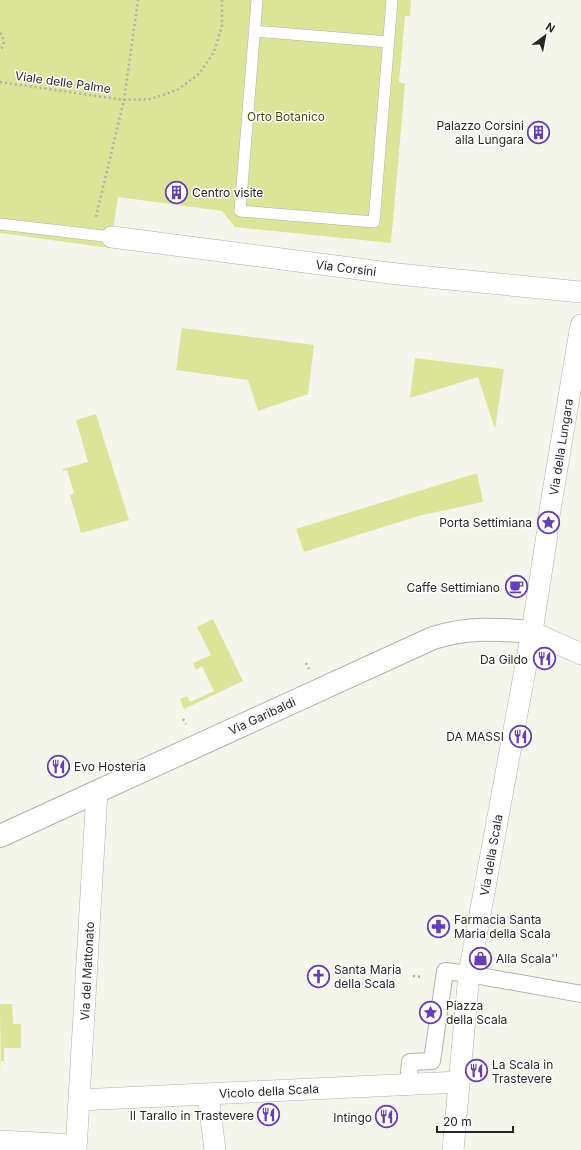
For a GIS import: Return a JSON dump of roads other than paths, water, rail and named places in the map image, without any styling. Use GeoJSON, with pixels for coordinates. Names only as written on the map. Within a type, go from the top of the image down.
{"type":"FeatureCollection","features":[{"type":"Feature","properties":{"kind":"street","name":"Via Corsini"},"geometry":{"type":"LineString","coordinates":[[112,237],[397,274],[581,292]]}},
{"type":"Feature","properties":{"kind":"street","name":"Via della Lungara"},"geometry":{"type":"LineString","coordinates":[[532,632],[547,528],[581,325]]}},
{"type":"Feature","properties":{"kind":"street","name":"Via Garibaldi"},"geometry":{"type":"LineString","coordinates":[[0,836],[433,638],[446,634],[478,629],[532,632]]}},
{"type":"Feature","properties":{"kind":"street"},"geometry":{"type":"LineString","coordinates":[[532,632],[581,654]]}},
{"type":"Feature","properties":{"kind":"street","name":"Via della Scala"},"geometry":{"type":"LineString","coordinates":[[454,1150],[470,974],[532,632]]}},
{"type":"Feature","properties":{"kind":"street","name":"Via del Mattonato"},"geometry":{"type":"LineString","coordinates":[[76,1148],[97,792]]}},
{"type":"Feature","properties":{"kind":"street"},"geometry":{"type":"LineString","coordinates":[[408,1086],[410,1062],[432,1061],[445,971],[470,974],[581,994]]}},
{"type":"Feature","properties":{"kind":"street","name":"Vicolo della Scala"},"geometry":{"type":"LineString","coordinates":[[79,1100],[408,1086],[459,1082]]}},
{"type":"Feature","properties":{"kind":"street"},"geometry":{"type":"LineString","coordinates":[[208,1094],[215,1150]]}},
{"type":"Feature","properties":{"kind":"street"},"geometry":{"type":"LineString","coordinates":[[0,1141],[76,1148]]}},
{"type":"Feature","properties":{"kind":"lane"},"geometry":{"type":"LineString","coordinates":[[257,0],[240,211],[374,222],[392,0]]}},
{"type":"Feature","properties":{"kind":"lane"},"geometry":{"type":"LineString","coordinates":[[254,31],[388,42]]}},
{"type":"Feature","properties":{"kind":"lane"},"geometry":{"type":"LineString","coordinates":[[0,224],[112,237]]}},
{"type":"Feature","properties":{"kind":"place","name":"Palazzo Corsini alla Lungara"},"geometry":{"type":"Point","coordinates":[539,132]}},
{"type":"Feature","properties":{"kind":"place","name":"Centro visite"},"geometry":{"type":"Point","coordinates":[177,192]}},
{"type":"Feature","properties":{"kind":"place","name":"Porta Settimiana"},"geometry":{"type":"Point","coordinates":[548,522]}},
{"type":"Feature","properties":{"kind":"place","name":"Caffe Settimiano"},"geometry":{"type":"Point","coordinates":[516,587]}},
{"type":"Feature","properties":{"kind":"place","name":"Da Gildo"},"geometry":{"type":"Point","coordinates":[544,659]}},
{"type":"Feature","properties":{"kind":"place","name":"DA MASSI"},"geometry":{"type":"Point","coordinates":[520,736]}},
{"type":"Feature","properties":{"kind":"place","name":"Evo Hosteria"},"geometry":{"type":"Point","coordinates":[58,766]}},
{"type":"Feature","properties":{"kind":"place","name":"Farmacia Santa Maria della Scala"},"geometry":{"type":"Point","coordinates":[439,926]}},
{"type":"Feature","properties":{"kind":"place","name":"Alla Scala''"},"geometry":{"type":"Point","coordinates":[480,958]}},
{"type":"Feature","properties":{"kind":"place","name":"Santa Maria della Scala"},"geometry":{"type":"Point","coordinates":[318,976]}},
{"type":"Feature","properties":{"kind":"place","name":"Piazza della Scala"},"geometry":{"type":"Point","coordinates":[431,1012]}},
{"type":"Feature","properties":{"kind":"place","name":"La Scala in Trastevere"},"geometry":{"type":"Point","coordinates":[477,1071]}},
{"type":"Feature","properties":{"kind":"place","name":"Il Tarallo in Trastevere"},"geometry":{"type":"Point","coordinates":[269,1115]}},
{"type":"Feature","properties":{"kind":"place","name":"Intingo"},"geometry":{"type":"Point","coordinates":[387,1117]}},
{"type":"Feature","properties":{"kind":"park label","name":"Orto Botanico"},"geometry":{"type":"Point","coordinates":[286,116]}}]}
